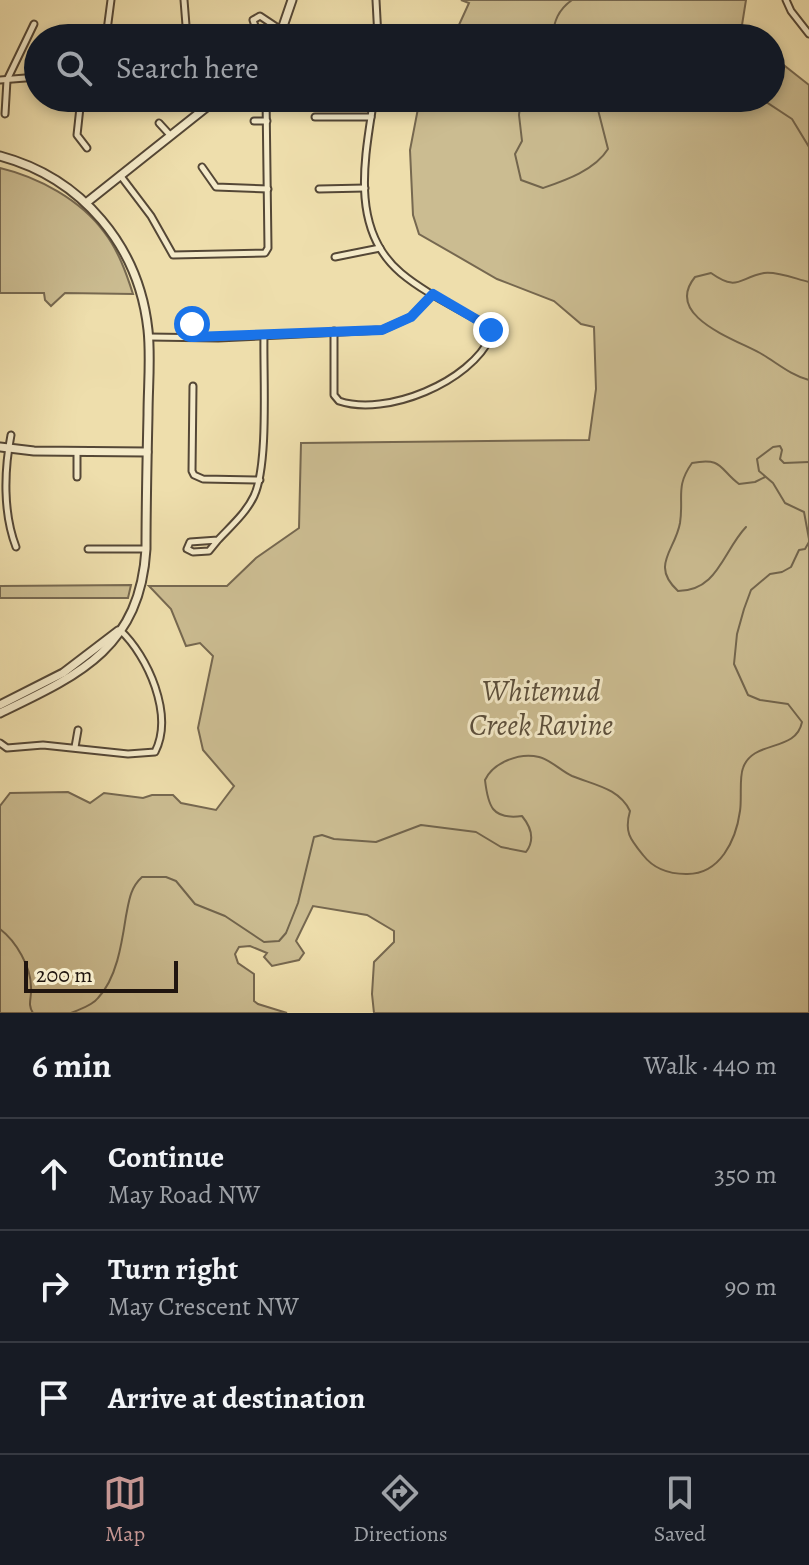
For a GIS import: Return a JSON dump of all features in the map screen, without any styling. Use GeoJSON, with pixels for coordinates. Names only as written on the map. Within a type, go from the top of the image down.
{"type":"FeatureCollection","features":[{"type":"Feature","properties":{"kind":"street"},"geometry":{"type":"LineString","coordinates":[[108,24],[111,0]]}},
{"type":"Feature","properties":{"kind":"street"},"geometry":{"type":"LineString","coordinates":[[184,0],[186,24]]}},
{"type":"Feature","properties":{"kind":"street"},"geometry":{"type":"LineString","coordinates":[[283,24],[292,0]]}},
{"type":"Feature","properties":{"kind":"street"},"geometry":{"type":"LineString","coordinates":[[376,0],[377,24]]}},
{"type":"Feature","properties":{"kind":"street"},"geometry":{"type":"LineString","coordinates":[[786,0],[809,34]]}},
{"type":"Feature","properties":{"kind":"street"},"geometry":{"type":"LineString","coordinates":[[254,24],[253,20],[260,16],[268,24]]}},
{"type":"Feature","properties":{"kind":"street"},"geometry":{"type":"LineString","coordinates":[[5,114],[3,80],[24,42]]}},
{"type":"Feature","properties":{"kind":"street"},"geometry":{"type":"LineString","coordinates":[[3,80],[24,78]]}},
{"type":"Feature","properties":{"kind":"street"},"geometry":{"type":"LineString","coordinates":[[79,112],[77,135],[87,148]]}},
{"type":"Feature","properties":{"kind":"street"},"geometry":{"type":"LineString","coordinates":[[86,203],[200,112]]}},
{"type":"Feature","properties":{"kind":"street"},"geometry":{"type":"LineString","coordinates":[[120,175],[151,216],[170,252],[177,255],[265,253],[268,248],[267,112]]}},
{"type":"Feature","properties":{"kind":"street"},"geometry":{"type":"LineString","coordinates":[[334,331],[334,393],[339,401],[380,403],[420,394],[440,385],[466,367],[491,336],[486,325],[397,270],[380,248],[367,216],[365,188],[365,155],[372,112]]}},
{"type":"Feature","properties":{"kind":"street"},"geometry":{"type":"LineString","coordinates":[[315,117],[371,117]]}},
{"type":"Feature","properties":{"kind":"street"},"geometry":{"type":"LineString","coordinates":[[254,121],[267,121]]}},
{"type":"Feature","properties":{"kind":"street"},"geometry":{"type":"LineString","coordinates":[[159,123],[170,135]]}},
{"type":"Feature","properties":{"kind":"street"},"geometry":{"type":"LineString","coordinates":[[0,156],[47,175],[86,203],[113,233],[129,261],[143,299],[149,337],[146,549],[138,594],[113,642],[80,671],[0,713]]}},
{"type":"Feature","properties":{"kind":"street"},"geometry":{"type":"LineString","coordinates":[[202,167],[216,187],[268,189]]}},
{"type":"Feature","properties":{"kind":"street"},"geometry":{"type":"LineString","coordinates":[[319,189],[365,188]]}},
{"type":"Feature","properties":{"kind":"street"},"geometry":{"type":"LineString","coordinates":[[335,257],[380,248]]}},
{"type":"Feature","properties":{"kind":"street"},"geometry":{"type":"LineString","coordinates":[[149,337],[374,331],[395,326],[417,312],[433,294]]}},
{"type":"Feature","properties":{"kind":"street"},"geometry":{"type":"LineString","coordinates":[[192,324],[192,337]]}},
{"type":"Feature","properties":{"kind":"street"},"geometry":{"type":"LineString","coordinates":[[218,540],[190,542],[187,549],[207,552],[218,540],[249,506],[260,480],[264,335]]}},
{"type":"Feature","properties":{"kind":"street"},"geometry":{"type":"LineString","coordinates":[[193,386],[192,473],[203,479],[260,480]]}},
{"type":"Feature","properties":{"kind":"street"},"geometry":{"type":"LineString","coordinates":[[11,435],[4,447],[8,518],[16,547]]}},
{"type":"Feature","properties":{"kind":"street"},"geometry":{"type":"LineString","coordinates":[[4,447],[147,452]]}},
{"type":"Feature","properties":{"kind":"street"},"geometry":{"type":"LineString","coordinates":[[77,451],[77,477]]}},
{"type":"Feature","properties":{"kind":"street"},"geometry":{"type":"LineString","coordinates":[[88,549],[146,549]]}},
{"type":"Feature","properties":{"kind":"street"},"geometry":{"type":"LineString","coordinates":[[0,705],[63,673],[120,630]]}},
{"type":"Feature","properties":{"kind":"street"},"geometry":{"type":"LineString","coordinates":[[0,743],[7,748],[43,745],[128,754],[151,754],[157,750],[159,711],[154,684],[137,648],[120,630]]}},
{"type":"Feature","properties":{"kind":"street"},"geometry":{"type":"LineString","coordinates":[[75,747],[78,730]]}},
{"type":"Feature","properties":{"kind":"green space"},"geometry":{"type":"Polygon","coordinates":[[[461,0],[746,0],[742,24],[459,24],[469,3],[461,0]]]}},
{"type":"Feature","properties":{"kind":"green space","name":"Whitemud Creek Ravine"},"geometry":{"type":"Polygon","coordinates":[[[785,66],[809,85],[809,1013],[374,1013],[374,962],[394,942],[394,931],[367,915],[313,906],[296,941],[304,953],[299,960],[272,966],[264,957],[267,953],[250,946],[239,947],[235,954],[238,963],[254,974],[254,1001],[287,1013],[0,1013],[0,806],[10,793],[68,792],[90,803],[104,793],[143,798],[173,795],[181,803],[216,810],[234,786],[203,750],[198,728],[213,656],[200,643],[186,646],[171,609],[149,586],[227,586],[256,558],[299,528],[301,443],[589,440],[596,389],[594,327],[581,324],[554,301],[497,279],[419,234],[413,215],[410,150],[417,112],[785,112],[785,66]]]}},
{"type":"Feature","properties":{"kind":"green space"},"geometry":{"type":"Polygon","coordinates":[[[0,168],[58,191],[94,220],[113,246],[133,294],[65,293],[51,306],[45,300],[44,293],[0,293],[0,168]]]}},
{"type":"Feature","properties":{"kind":"green space"},"geometry":{"type":"Polygon","coordinates":[[[131,585],[128,598],[0,598],[0,586],[131,585]]]}},
{"type":"Feature","properties":{"kind":"waterway"},"geometry":{"type":"LineString","coordinates":[[555,24],[563,8],[572,0]]}},
{"type":"Feature","properties":{"kind":"waterway"},"geometry":{"type":"LineString","coordinates":[[519,112],[522,141],[515,154],[521,180],[543,188],[588,168],[608,149],[599,112]]}},
{"type":"Feature","properties":{"kind":"waterway"},"geometry":{"type":"LineString","coordinates":[[781,112],[792,119],[809,147]]}},
{"type":"Feature","properties":{"kind":"waterway"},"geometry":{"type":"LineString","coordinates":[[809,282],[764,273],[733,283],[711,273],[695,277],[688,291],[688,303],[706,324],[789,372],[809,380]]}},
{"type":"Feature","properties":{"kind":"waterway"},"geometry":{"type":"LineString","coordinates":[[809,462],[784,463],[780,459],[780,446],[773,447],[757,459],[759,471],[773,483],[785,503],[804,512],[809,539]]}},
{"type":"Feature","properties":{"kind":"waterway"},"geometry":{"type":"LineString","coordinates":[[746,527],[718,568],[702,584],[678,591],[670,582],[665,565],[680,523],[681,492],[692,463],[715,463],[739,484],[765,477]]}},
{"type":"Feature","properties":{"kind":"waterway"},"geometry":{"type":"LineString","coordinates":[[71,1013],[95,1001],[110,980],[131,895],[142,877],[166,877],[176,881],[195,904],[225,916],[264,942],[279,941],[286,933],[298,903],[314,837],[322,835],[334,839],[376,842],[421,825],[476,832],[501,847],[526,852],[531,838],[528,825],[522,816],[504,816],[493,809],[485,780],[500,764],[523,756],[543,758],[572,776],[605,788],[619,797],[630,811],[628,830],[632,840],[647,860],[657,867],[686,874],[708,869],[724,854],[735,833],[740,811],[742,772],[748,759],[792,738],[802,722],[788,704],[748,695],[734,664],[737,634],[751,590],[770,574],[791,567],[799,550],[805,549],[809,542]]}},
{"type":"Feature","properties":{"kind":"waterway"},"geometry":{"type":"LineString","coordinates":[[0,929],[22,955],[30,979],[33,1013]]}},
{"type":"Feature","properties":{"kind":"route"},"geometry":{"type":"LineString","coordinates":[[192,324],[192,337],[374,331],[406,320],[433,294],[491,330]]}}]}
